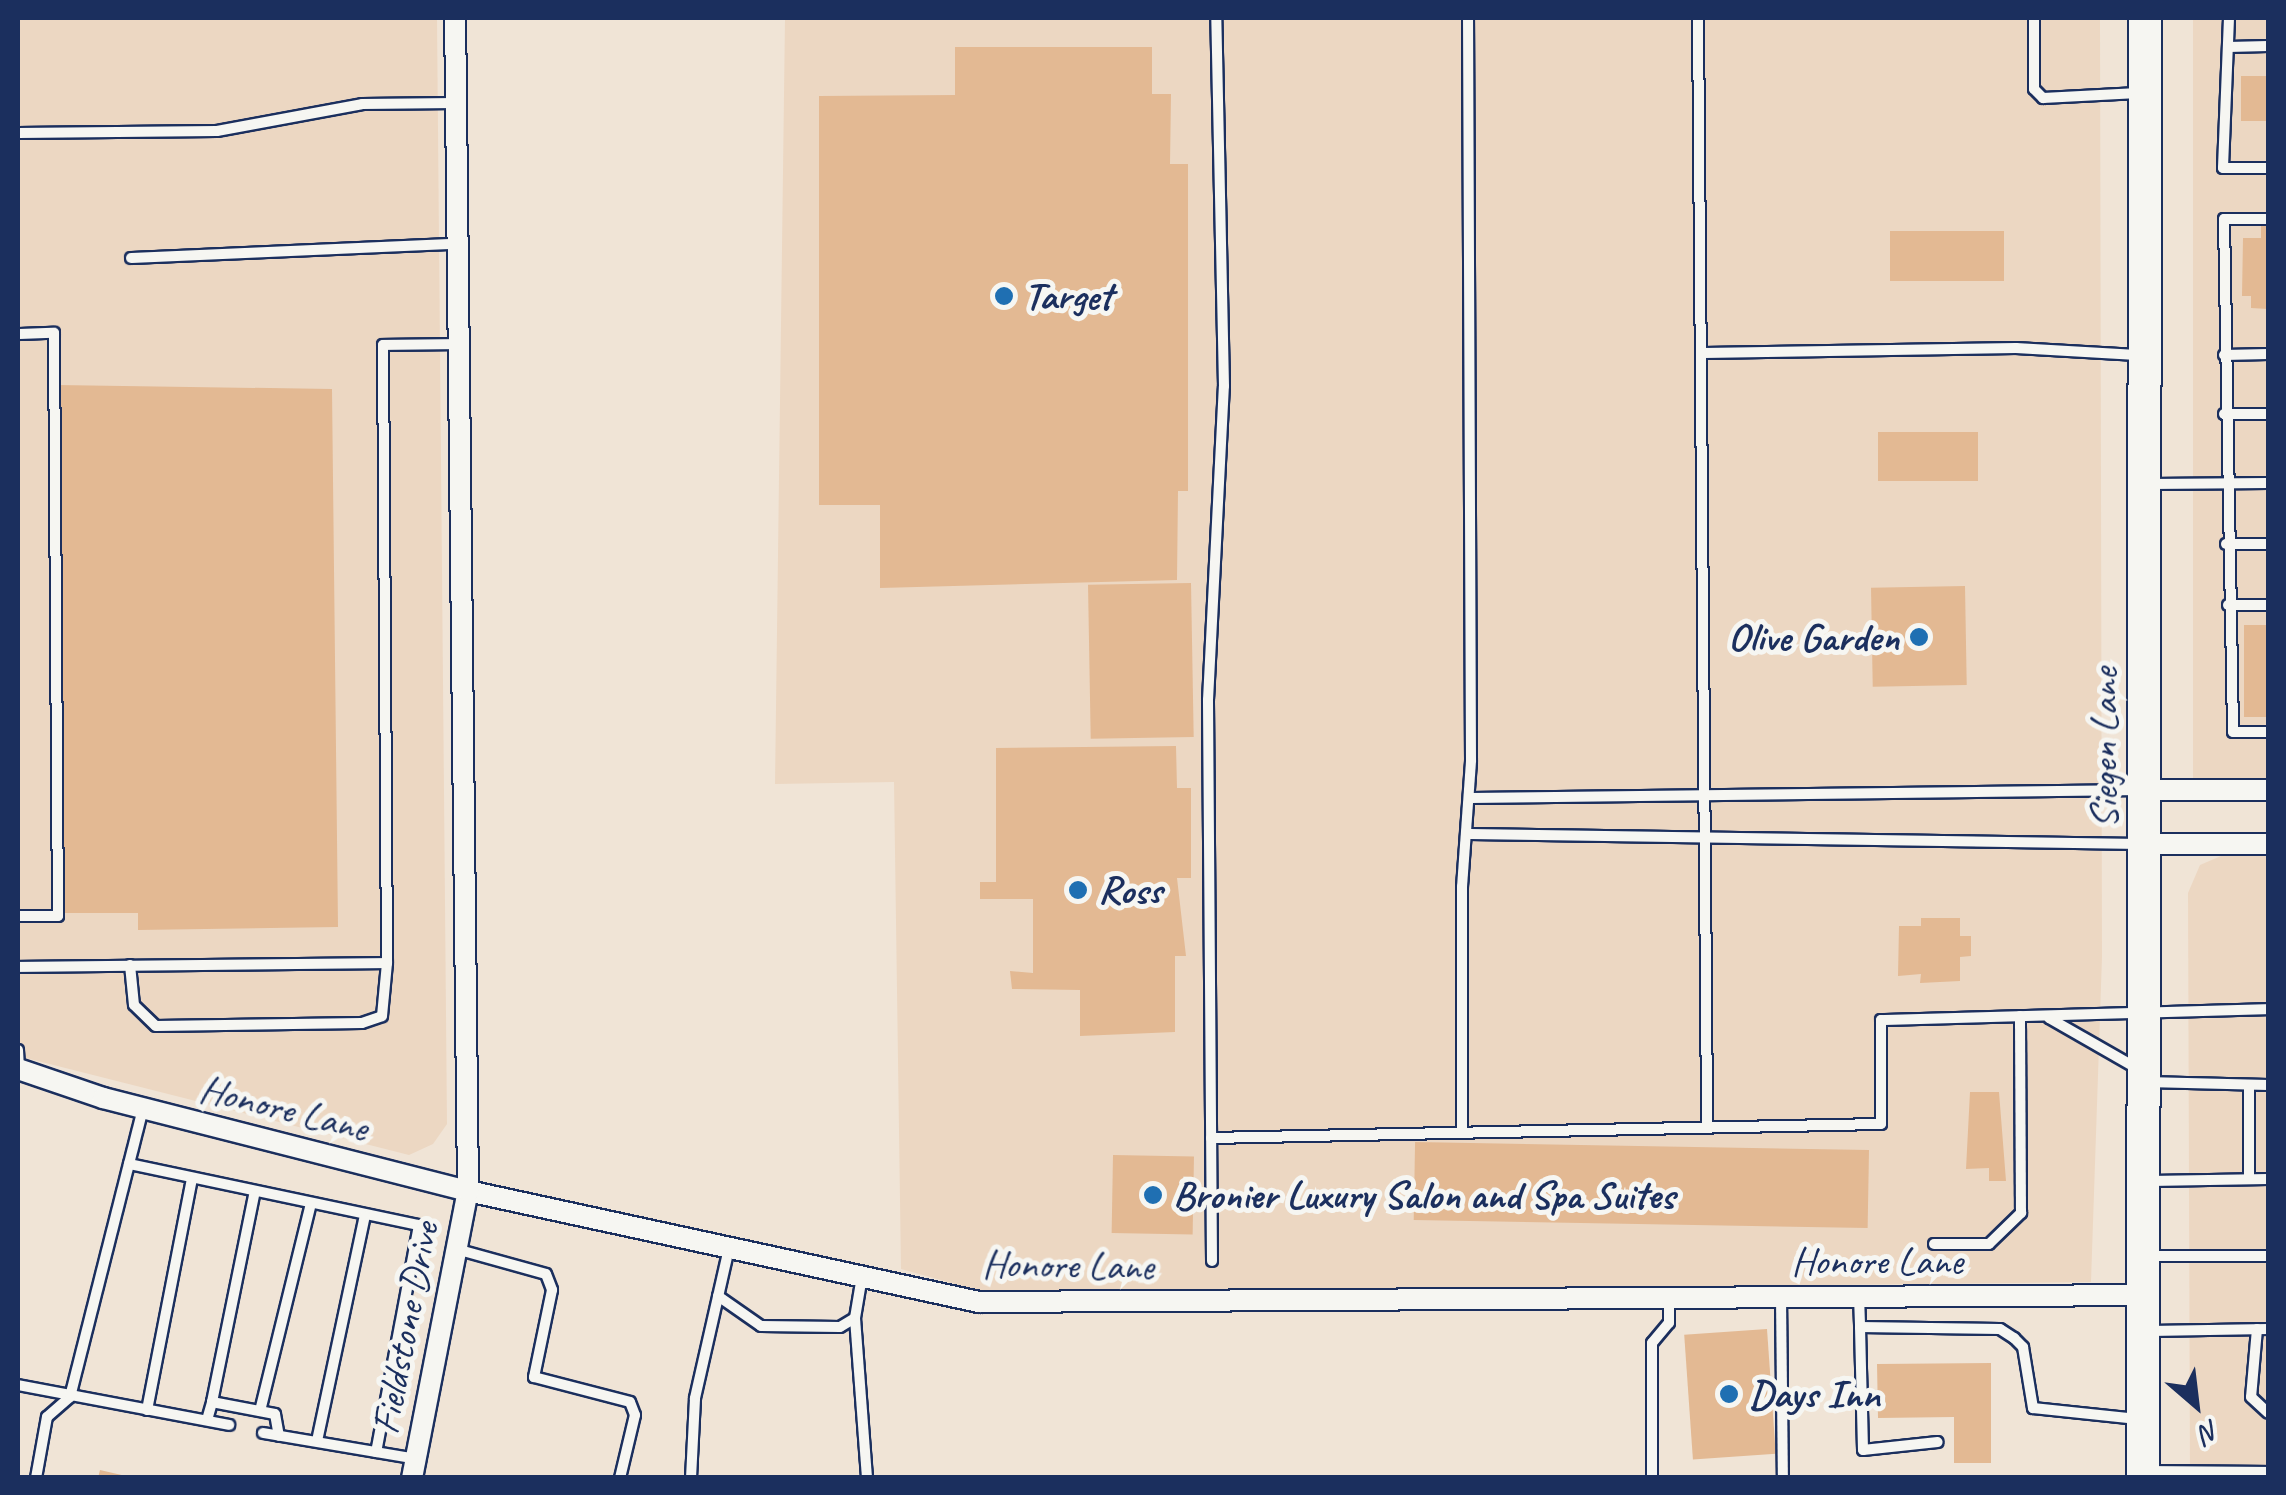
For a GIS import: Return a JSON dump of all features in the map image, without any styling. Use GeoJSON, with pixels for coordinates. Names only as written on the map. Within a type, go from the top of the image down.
{"type":"FeatureCollection","features":[{"type":"Feature","properties":{"kind":"main road","name":"Siegen Lane"},"geometry":{"type":"LineString","coordinates":[[2143,1474],[2148,790],[2145,18]]}},
{"type":"Feature","properties":{"kind":"street","name":"Fieldstone Drive"},"geometry":{"type":"LineString","coordinates":[[414,1468],[468,1191],[455,18]]}},
{"type":"Feature","properties":{"kind":"street"},"geometry":{"type":"LineString","coordinates":[[2148,790],[2268,790]]}},
{"type":"Feature","properties":{"kind":"street"},"geometry":{"type":"LineString","coordinates":[[2147,844],[2268,844]]}},
{"type":"Feature","properties":{"kind":"street","name":"Honore Lane"},"geometry":{"type":"LineString","coordinates":[[18,1069],[144,1108],[468,1191],[979,1302],[2146,1295]]}},
{"type":"Feature","properties":{"kind":"lane"},"geometry":{"type":"LineString","coordinates":[[1212,1262],[1208,700],[1224,386],[1216,18]]}},
{"type":"Feature","properties":{"kind":"lane"},"geometry":{"type":"LineString","coordinates":[[1462,1130],[1462,887],[1471,798],[1468,18]]}},
{"type":"Feature","properties":{"kind":"lane"},"geometry":{"type":"LineString","coordinates":[[1698,18],[1704,352],[1707,1126]]}},
{"type":"Feature","properties":{"kind":"lane"},"geometry":{"type":"LineString","coordinates":[[2034,18],[2034,89],[2043,98],[2146,93]]}},
{"type":"Feature","properties":{"kind":"lane"},"geometry":{"type":"LineString","coordinates":[[2229,18],[2223,168],[2268,168]]}},
{"type":"Feature","properties":{"kind":"lane"},"geometry":{"type":"LineString","coordinates":[[2228,47],[2268,46]]}},
{"type":"Feature","properties":{"kind":"lane"},"geometry":{"type":"LineString","coordinates":[[18,134],[217,131],[375,102],[456,103]]}},
{"type":"Feature","properties":{"kind":"lane"},"geometry":{"type":"LineString","coordinates":[[2268,219],[2224,219],[2224,482],[2233,732],[2268,732]]}},
{"type":"Feature","properties":{"kind":"lane"},"geometry":{"type":"LineString","coordinates":[[131,258],[456,244]]}},
{"type":"Feature","properties":{"kind":"lane"},"geometry":{"type":"LineString","coordinates":[[18,334],[54,333],[58,916],[18,916]]}},
{"type":"Feature","properties":{"kind":"lane"},"geometry":{"type":"LineString","coordinates":[[130,965],[134,1005],[156,1026],[362,1023],[382,1016],[387,962],[383,345],[457,344]]}},
{"type":"Feature","properties":{"kind":"lane"},"geometry":{"type":"LineString","coordinates":[[1704,352],[2016,348],[2148,355]]}},
{"type":"Feature","properties":{"kind":"lane"},"geometry":{"type":"LineString","coordinates":[[2224,355],[2268,354]]}},
{"type":"Feature","properties":{"kind":"lane"},"geometry":{"type":"LineString","coordinates":[[2224,414],[2268,414]]}},
{"type":"Feature","properties":{"kind":"lane"},"geometry":{"type":"LineString","coordinates":[[2145,484],[2268,483]]}},
{"type":"Feature","properties":{"kind":"lane"},"geometry":{"type":"LineString","coordinates":[[2226,544],[2268,544]]}},
{"type":"Feature","properties":{"kind":"lane"},"geometry":{"type":"LineString","coordinates":[[2228,605],[2268,605]]}},
{"type":"Feature","properties":{"kind":"lane"},"geometry":{"type":"LineString","coordinates":[[1471,798],[2148,790]]}},
{"type":"Feature","properties":{"kind":"lane"},"geometry":{"type":"LineString","coordinates":[[1470,834],[2147,844]]}},
{"type":"Feature","properties":{"kind":"lane"},"geometry":{"type":"LineString","coordinates":[[18,967],[387,962]]}},
{"type":"Feature","properties":{"kind":"lane"},"geometry":{"type":"LineString","coordinates":[[1211,1138],[1881,1124],[1882,1020],[2268,1009]]}},
{"type":"Feature","properties":{"kind":"lane"},"geometry":{"type":"LineString","coordinates":[[1934,1244],[1988,1244],[2021,1213],[2020,1016]]}},
{"type":"Feature","properties":{"kind":"lane"},"geometry":{"type":"LineString","coordinates":[[2048,1017],[2145,1077],[2268,1085]]}},
{"type":"Feature","properties":{"kind":"lane"},"geometry":{"type":"LineString","coordinates":[[18,1050],[18,1069]]}},
{"type":"Feature","properties":{"kind":"lane"},"geometry":{"type":"LineString","coordinates":[[2249,1084],[2249,1178]]}},
{"type":"Feature","properties":{"kind":"lane"},"geometry":{"type":"LineString","coordinates":[[36,1478],[47,1417],[70,1397],[144,1108]]}},
{"type":"Feature","properties":{"kind":"lane"},"geometry":{"type":"LineString","coordinates":[[129,1164],[419,1225],[376,1452]]}},
{"type":"Feature","properties":{"kind":"lane"},"geometry":{"type":"LineString","coordinates":[[147,1410],[192,1178]]}},
{"type":"Feature","properties":{"kind":"lane"},"geometry":{"type":"LineString","coordinates":[[2144,1181],[2268,1178]]}},
{"type":"Feature","properties":{"kind":"lane"},"geometry":{"type":"LineString","coordinates":[[207,1420],[255,1191]]}},
{"type":"Feature","properties":{"kind":"lane"},"geometry":{"type":"LineString","coordinates":[[260,1411],[310,1203]]}},
{"type":"Feature","properties":{"kind":"lane"},"geometry":{"type":"LineString","coordinates":[[316,1441],[365,1216]]}},
{"type":"Feature","properties":{"kind":"lane"},"geometry":{"type":"LineString","coordinates":[[691,1478],[695,1398],[729,1248]]}},
{"type":"Feature","properties":{"kind":"lane"},"geometry":{"type":"LineString","coordinates":[[456,1249],[546,1274],[552,1290],[534,1377],[630,1402],[635,1414],[620,1478]]}},
{"type":"Feature","properties":{"kind":"lane"},"geometry":{"type":"LineString","coordinates":[[2144,1256],[2268,1256]]}},
{"type":"Feature","properties":{"kind":"lane"},"geometry":{"type":"LineString","coordinates":[[862,1276],[855,1318],[867,1478]]}},
{"type":"Feature","properties":{"kind":"lane"},"geometry":{"type":"LineString","coordinates":[[718,1296],[761,1326],[840,1327],[855,1318]]}},
{"type":"Feature","properties":{"kind":"lane"},"geometry":{"type":"LineString","coordinates":[[1781,1296],[1784,1478]]}},
{"type":"Feature","properties":{"kind":"lane"},"geometry":{"type":"LineString","coordinates":[[1859,1296],[1863,1450],[1938,1442]]}},
{"type":"Feature","properties":{"kind":"lane"},"geometry":{"type":"LineString","coordinates":[[1652,1478],[1652,1343],[1669,1323],[1669,1298]]}},
{"type":"Feature","properties":{"kind":"lane"},"geometry":{"type":"LineString","coordinates":[[1860,1327],[2000,1329],[2023,1346],[2033,1408],[2143,1420]]}},
{"type":"Feature","properties":{"kind":"lane"},"geometry":{"type":"LineString","coordinates":[[2144,1331],[2263,1329],[2252,1397],[2268,1413]]}},
{"type":"Feature","properties":{"kind":"lane"},"geometry":{"type":"LineString","coordinates":[[18,1385],[229,1426]]}},
{"type":"Feature","properties":{"kind":"lane"},"geometry":{"type":"LineString","coordinates":[[212,1402],[275,1414],[280,1436]]}},
{"type":"Feature","properties":{"kind":"lane"},"geometry":{"type":"LineString","coordinates":[[263,1432],[376,1452],[414,1468]]}},
{"type":"Feature","properties":{"kind":"lane"},"geometry":{"type":"LineString","coordinates":[[2143,1474],[2268,1474]]}},
{"type":"Feature","properties":{"kind":"shaded area"},"geometry":{"type":"Polygon","coordinates":[[[18,18],[437,18],[447,1124],[433,1144],[409,1155],[18,1056],[18,18]]]}},
{"type":"Feature","properties":{"kind":"shaded area"},"geometry":{"type":"Polygon","coordinates":[[[785,18],[2100,18],[2102,957],[2091,1282],[1043,1294],[977,1290],[901,1269],[894,782],[775,784],[785,18]]]}},
{"type":"Feature","properties":{"kind":"shaded area"},"geometry":{"type":"Polygon","coordinates":[[[2193,18],[2268,18],[2268,781],[2193,781],[2193,18]]]}},
{"type":"Feature","properties":{"kind":"shaded area"},"geometry":{"type":"Polygon","coordinates":[[[2221,856],[2268,856],[2268,1477],[2190,1478],[2188,893],[2200,865],[2221,856]]]}},
{"type":"Feature","properties":{"kind":"building","name":"Target"},"geometry":{"type":"Polygon","coordinates":[[[955,47],[1152,47],[1152,94],[1171,94],[1170,164],[1188,164],[1188,491],[1178,491],[1177,580],[880,588],[880,505],[819,505],[819,96],[955,95],[955,47]]]}},
{"type":"Feature","properties":{"kind":"building"},"geometry":{"type":"Polygon","coordinates":[[[2241,76],[2268,76],[2268,121],[2241,121],[2241,76]]]}},
{"type":"Feature","properties":{"kind":"building"},"geometry":{"type":"Polygon","coordinates":[[[2261,225],[2268,225],[2268,309],[2251,308],[2251,296],[2242,296],[2243,238],[2261,238],[2261,225]]]}},
{"type":"Feature","properties":{"kind":"building"},"geometry":{"type":"Polygon","coordinates":[[[1890,231],[2004,231],[2004,281],[1890,281],[1890,231]]]}},
{"type":"Feature","properties":{"kind":"building"},"geometry":{"type":"Polygon","coordinates":[[[57,385],[332,389],[338,927],[138,930],[138,913],[64,913],[57,385]]]}},
{"type":"Feature","properties":{"kind":"building"},"geometry":{"type":"Polygon","coordinates":[[[1878,432],[1978,432],[1978,481],[1878,481],[1878,432]]]}},
{"type":"Feature","properties":{"kind":"building"},"geometry":{"type":"Polygon","coordinates":[[[1191,583],[1194,737],[1091,739],[1088,585],[1191,583]]]}},
{"type":"Feature","properties":{"kind":"building","name":"Olive Garden"},"geometry":{"type":"Polygon","coordinates":[[[1965,586],[1967,685],[1873,687],[1871,588],[1965,586]]]}},
{"type":"Feature","properties":{"kind":"building"},"geometry":{"type":"Polygon","coordinates":[[[2244,625],[2268,625],[2268,717],[2244,717],[2244,625]]]}},
{"type":"Feature","properties":{"kind":"building","name":"Ross"},"geometry":{"type":"Polygon","coordinates":[[[1176,746],[1177,788],[1191,788],[1191,878],[1177,878],[1186,956],[1175,956],[1175,1032],[1080,1036],[1080,990],[1012,989],[1010,971],[1033,973],[1033,899],[980,899],[980,882],[996,882],[996,748],[1176,746]]]}},
{"type":"Feature","properties":{"kind":"building"},"geometry":{"type":"Polygon","coordinates":[[[1921,918],[1960,918],[1960,936],[1971,936],[1971,956],[1960,957],[1960,981],[1920,983],[1921,974],[1898,976],[1899,926],[1921,926],[1921,918]]]}},
{"type":"Feature","properties":{"kind":"building"},"geometry":{"type":"Polygon","coordinates":[[[1970,1092],[1999,1092],[2006,1181],[1989,1181],[1989,1168],[1966,1169],[1970,1092]]]}},
{"type":"Feature","properties":{"kind":"building"},"geometry":{"type":"Polygon","coordinates":[[[1415,1142],[1869,1150],[1868,1228],[1414,1220],[1415,1142]]]}},
{"type":"Feature","properties":{"kind":"building","name":"Bronier Luxury Salon and Spa Suites"},"geometry":{"type":"Polygon","coordinates":[[[1113,1155],[1194,1156],[1193,1234],[1112,1233],[1113,1155]]]}},
{"type":"Feature","properties":{"kind":"building","name":"Days Inn"},"geometry":{"type":"Polygon","coordinates":[[[1767,1329],[1776,1454],[1693,1459],[1684,1335],[1767,1329]]]}},
{"type":"Feature","properties":{"kind":"building"},"geometry":{"type":"Polygon","coordinates":[[[1991,1363],[1991,1463],[1954,1463],[1954,1417],[1878,1418],[1877,1364],[1991,1363]]]}},
{"type":"Feature","properties":{"kind":"building"},"geometry":{"type":"Polygon","coordinates":[[[100,1470],[126,1476],[126,1478],[98,1478],[100,1470]]]}},
{"type":"Feature","properties":{"kind":"place","name":"Target"},"geometry":{"type":"Point","coordinates":[1004,296]}},
{"type":"Feature","properties":{"kind":"place","name":"Olive Garden"},"geometry":{"type":"Point","coordinates":[1919,637]}},
{"type":"Feature","properties":{"kind":"place","name":"Ross"},"geometry":{"type":"Point","coordinates":[1078,890]}},
{"type":"Feature","properties":{"kind":"place","name":"Bronier Luxury Salon and Spa Suites"},"geometry":{"type":"Point","coordinates":[1153,1195]}},
{"type":"Feature","properties":{"kind":"place","name":"Days Inn"},"geometry":{"type":"Point","coordinates":[1729,1394]}}]}
